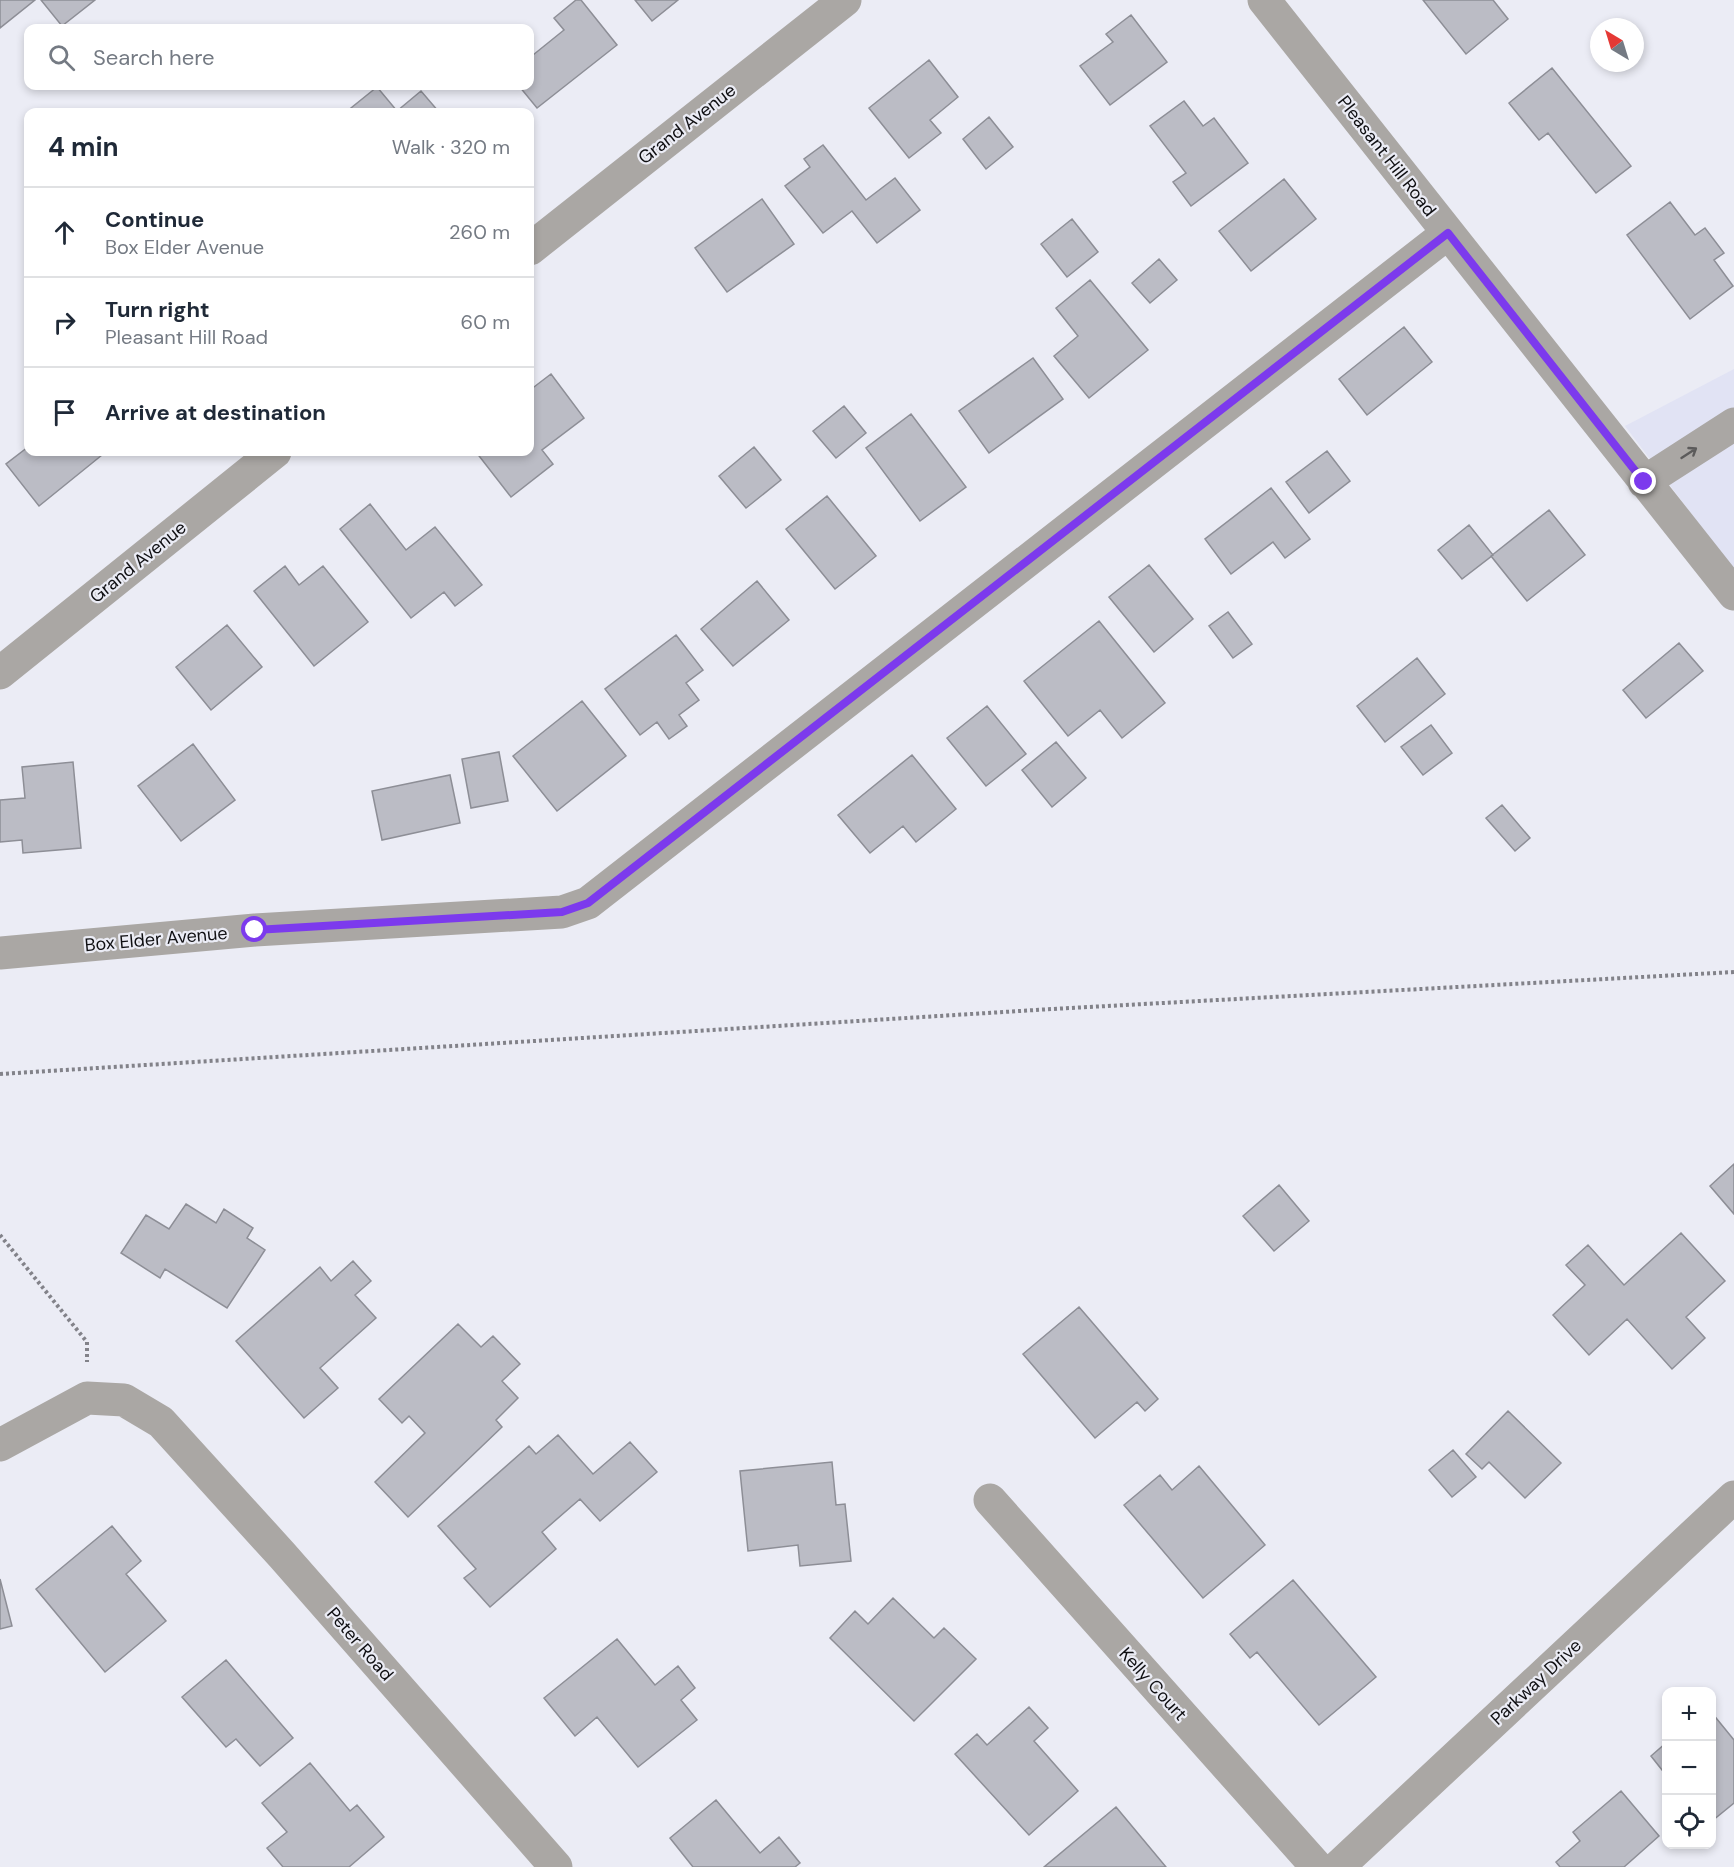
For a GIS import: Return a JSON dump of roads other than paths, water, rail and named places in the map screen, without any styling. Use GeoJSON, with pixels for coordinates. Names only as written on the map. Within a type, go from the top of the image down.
{"type":"FeatureCollection","features":[{"type":"Feature","properties":{"kind":"street","name":"Grand Avenue"},"geometry":{"type":"LineString","coordinates":[[534,246],[845,0]]}},
{"type":"Feature","properties":{"kind":"street","name":"Pleasant Hill Road"},"geometry":{"type":"LineString","coordinates":[[1264,0],[1734,594]]}},
{"type":"Feature","properties":{"kind":"street","name":"Box Elder Avenue"},"geometry":{"type":"LineString","coordinates":[[0,953],[255,930],[562,912],[588,903],[1448,233]]}},
{"type":"Feature","properties":{"kind":"street"},"geometry":{"type":"LineString","coordinates":[[1644,482],[1734,424]]}},
{"type":"Feature","properties":{"kind":"street","name":"Grand Avenue"},"geometry":{"type":"LineString","coordinates":[[0,673],[270,456]]}},
{"type":"Feature","properties":{"kind":"street","name":"Peter Road"},"geometry":{"type":"LineString","coordinates":[[0,1445],[87,1398],[124,1401],[161,1422],[282,1555],[556,1867]]}},
{"type":"Feature","properties":{"kind":"street","name":"Parkway Drive"},"geometry":{"type":"LineString","coordinates":[[1338,1867],[1734,1497]]}},
{"type":"Feature","properties":{"kind":"street","name":"Kelly Court"},"geometry":{"type":"LineString","coordinates":[[990,1500],[1317,1867]]}}]}
